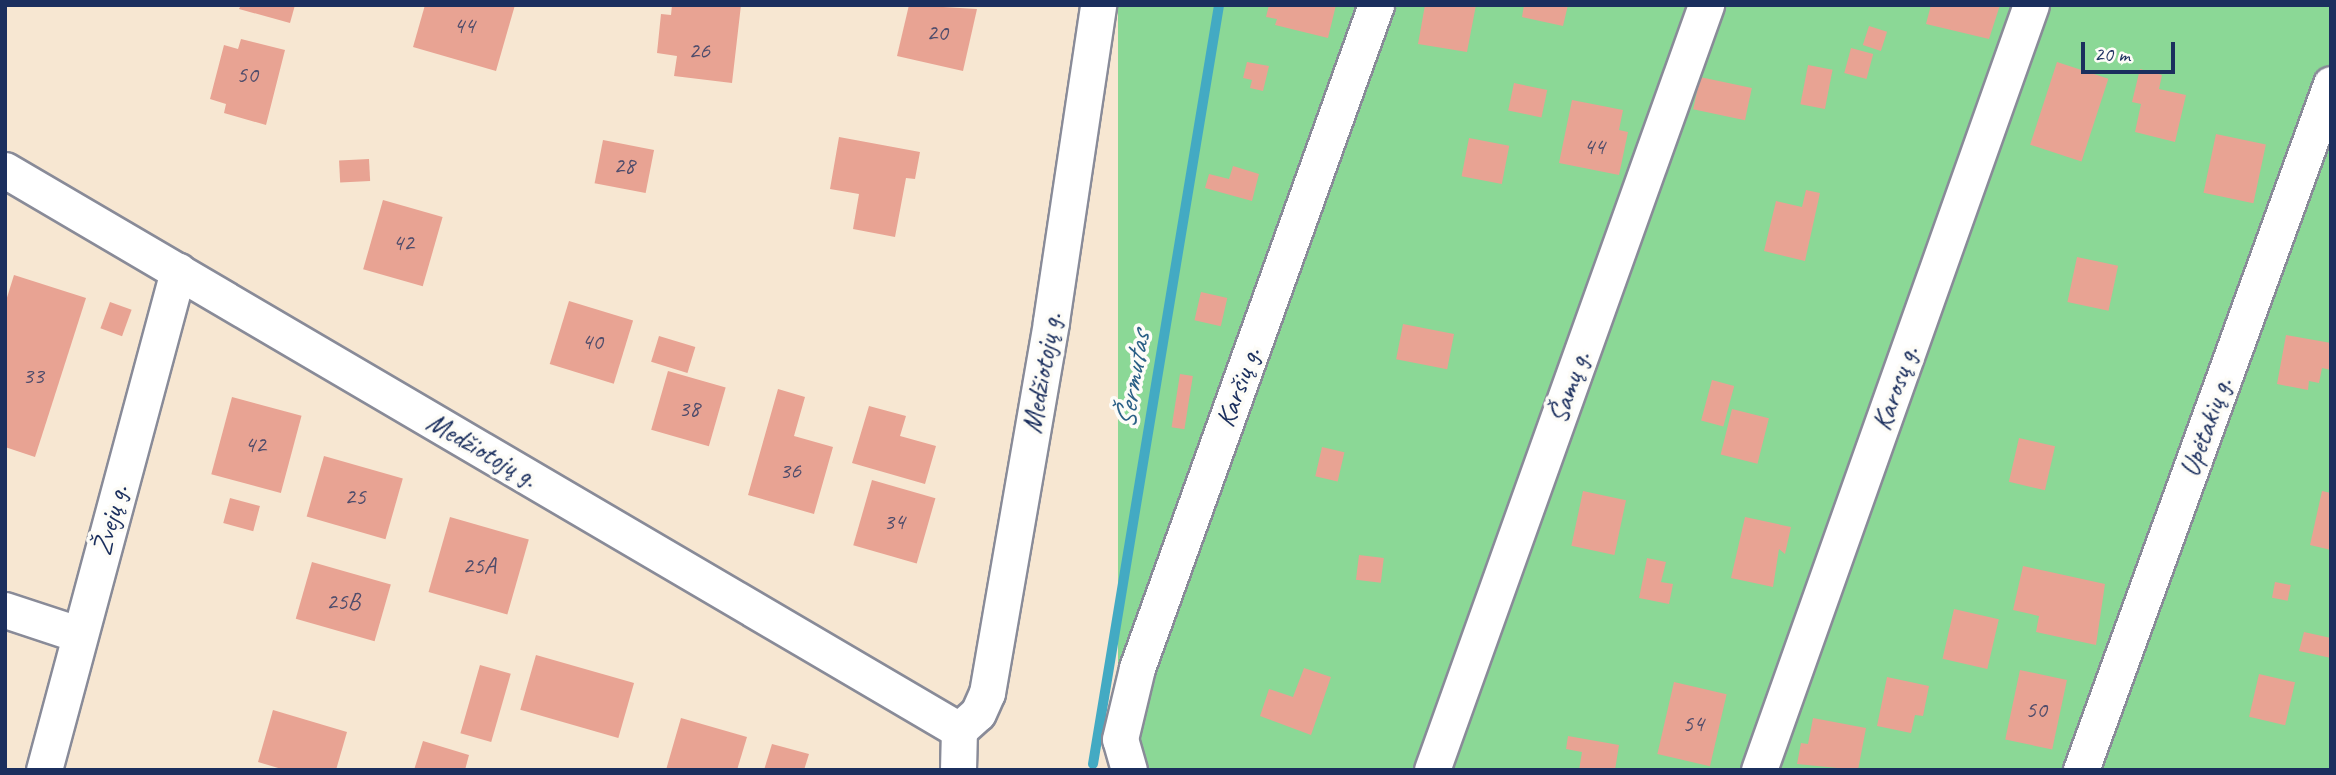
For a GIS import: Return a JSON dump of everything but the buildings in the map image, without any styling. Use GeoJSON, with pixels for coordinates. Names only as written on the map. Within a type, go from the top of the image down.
{"type":"FeatureCollection","features":[{"type":"Feature","properties":{"kind":"street","name":"Medžiotojų g."},"geometry":{"type":"LineString","coordinates":[[5,170],[959,730],[978,713],[986,693],[1051,321],[1098,5]]}},
{"type":"Feature","properties":{"kind":"street","name":"Karšių g."},"geometry":{"type":"LineString","coordinates":[[1129,770],[1120,739],[1137,668],[1376,5]]}},
{"type":"Feature","properties":{"kind":"street","name":"Šamų g."},"geometry":{"type":"LineString","coordinates":[[1432,770],[1706,5]]}},
{"type":"Feature","properties":{"kind":"street","name":"Karosų g."},"geometry":{"type":"LineString","coordinates":[[1759,770],[2031,5]]}},
{"type":"Feature","properties":{"kind":"street","name":"Upėtakių g."},"geometry":{"type":"LineString","coordinates":[[2081,770],[2331,85]]}},
{"type":"Feature","properties":{"kind":"street","name":"Žvejų g."},"geometry":{"type":"LineString","coordinates":[[44,770],[78,634],[178,271]]}},
{"type":"Feature","properties":{"kind":"street"},"geometry":{"type":"LineString","coordinates":[[5,610],[78,634]]}},
{"type":"Feature","properties":{"kind":"street"},"geometry":{"type":"LineString","coordinates":[[958,770],[959,730]]}},
{"type":"Feature","properties":{"kind":"green space"},"geometry":{"type":"Polygon","coordinates":[[[1118,5],[2331,5],[2331,770],[1118,770],[1118,5]]]}},
{"type":"Feature","properties":{"kind":"waterway","name":"Šermutas"},"geometry":{"type":"LineString","coordinates":[[1093,764],[1219,5]]}}]}
